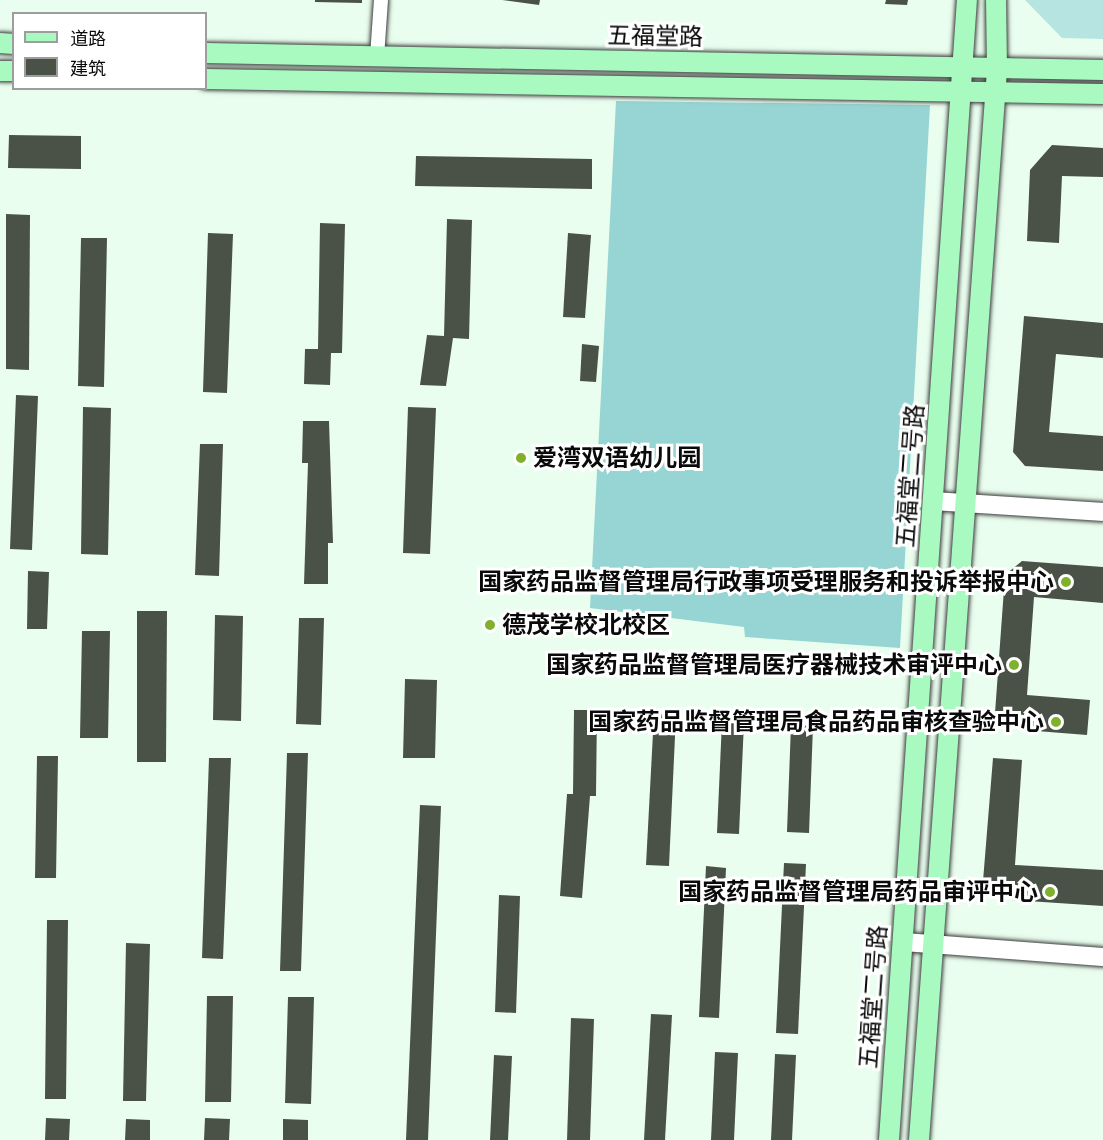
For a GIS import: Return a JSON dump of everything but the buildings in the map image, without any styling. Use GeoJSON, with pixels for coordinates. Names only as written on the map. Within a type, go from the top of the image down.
{"type":"FeatureCollection","features":[{"type":"Feature","properties":{"kind":"main road","name":"五福堂二号路"},"geometry":{"type":"LineString","coordinates":[[889,1140],[968,0]]}},
{"type":"Feature","properties":{"kind":"main road"},"geometry":{"type":"LineString","coordinates":[[919,1140],[997,69],[996,0]]}},
{"type":"Feature","properties":{"kind":"main road","name":"五福堂路"},"geometry":{"type":"LineString","coordinates":[[207,53],[1103,70]]}},
{"type":"Feature","properties":{"kind":"main road","name":"五福堂路"},"geometry":{"type":"LineString","coordinates":[[207,79],[1103,94]]}},
{"type":"Feature","properties":{"kind":"street"},"geometry":{"type":"LineString","coordinates":[[377,57],[381,0]]}},
{"type":"Feature","properties":{"kind":"street"},"geometry":{"type":"LineString","coordinates":[[934,501],[1103,512]]}},
{"type":"Feature","properties":{"kind":"street"},"geometry":{"type":"LineString","coordinates":[[903,942],[933,947],[1103,957]]}},
{"type":"Feature","properties":{"kind":"shaded area"},"geometry":{"type":"Polygon","coordinates":[[[1025,0],[1103,0],[1103,39],[1062,38],[1025,0]]]}},
{"type":"Feature","properties":{"kind":"shaded area"},"geometry":{"type":"Polygon","coordinates":[[[616,101],[930,105],[900,648],[745,637],[744,627],[590,608],[616,101]]]}},
{"type":"Feature","properties":{"kind":"place","name":"爱湾双语幼儿园"},"geometry":{"type":"Point","coordinates":[521,458]}},
{"type":"Feature","properties":{"kind":"place","name":"国家药品监督管理局行政事项受理服务和投诉举报中心"},"geometry":{"type":"Point","coordinates":[1066,582]}},
{"type":"Feature","properties":{"kind":"place","name":"德茂学校北校区"},"geometry":{"type":"Point","coordinates":[490,625]}},
{"type":"Feature","properties":{"kind":"place","name":"国家药品监督管理局医疗器械技术审评中心"},"geometry":{"type":"Point","coordinates":[1014,665]}},
{"type":"Feature","properties":{"kind":"place","name":"国家药品监督管理局食品药品审核查验中心"},"geometry":{"type":"Point","coordinates":[1056,722]}},
{"type":"Feature","properties":{"kind":"place","name":"国家药品监督管理局药品审评中心"},"geometry":{"type":"Point","coordinates":[1050,892]}}]}
